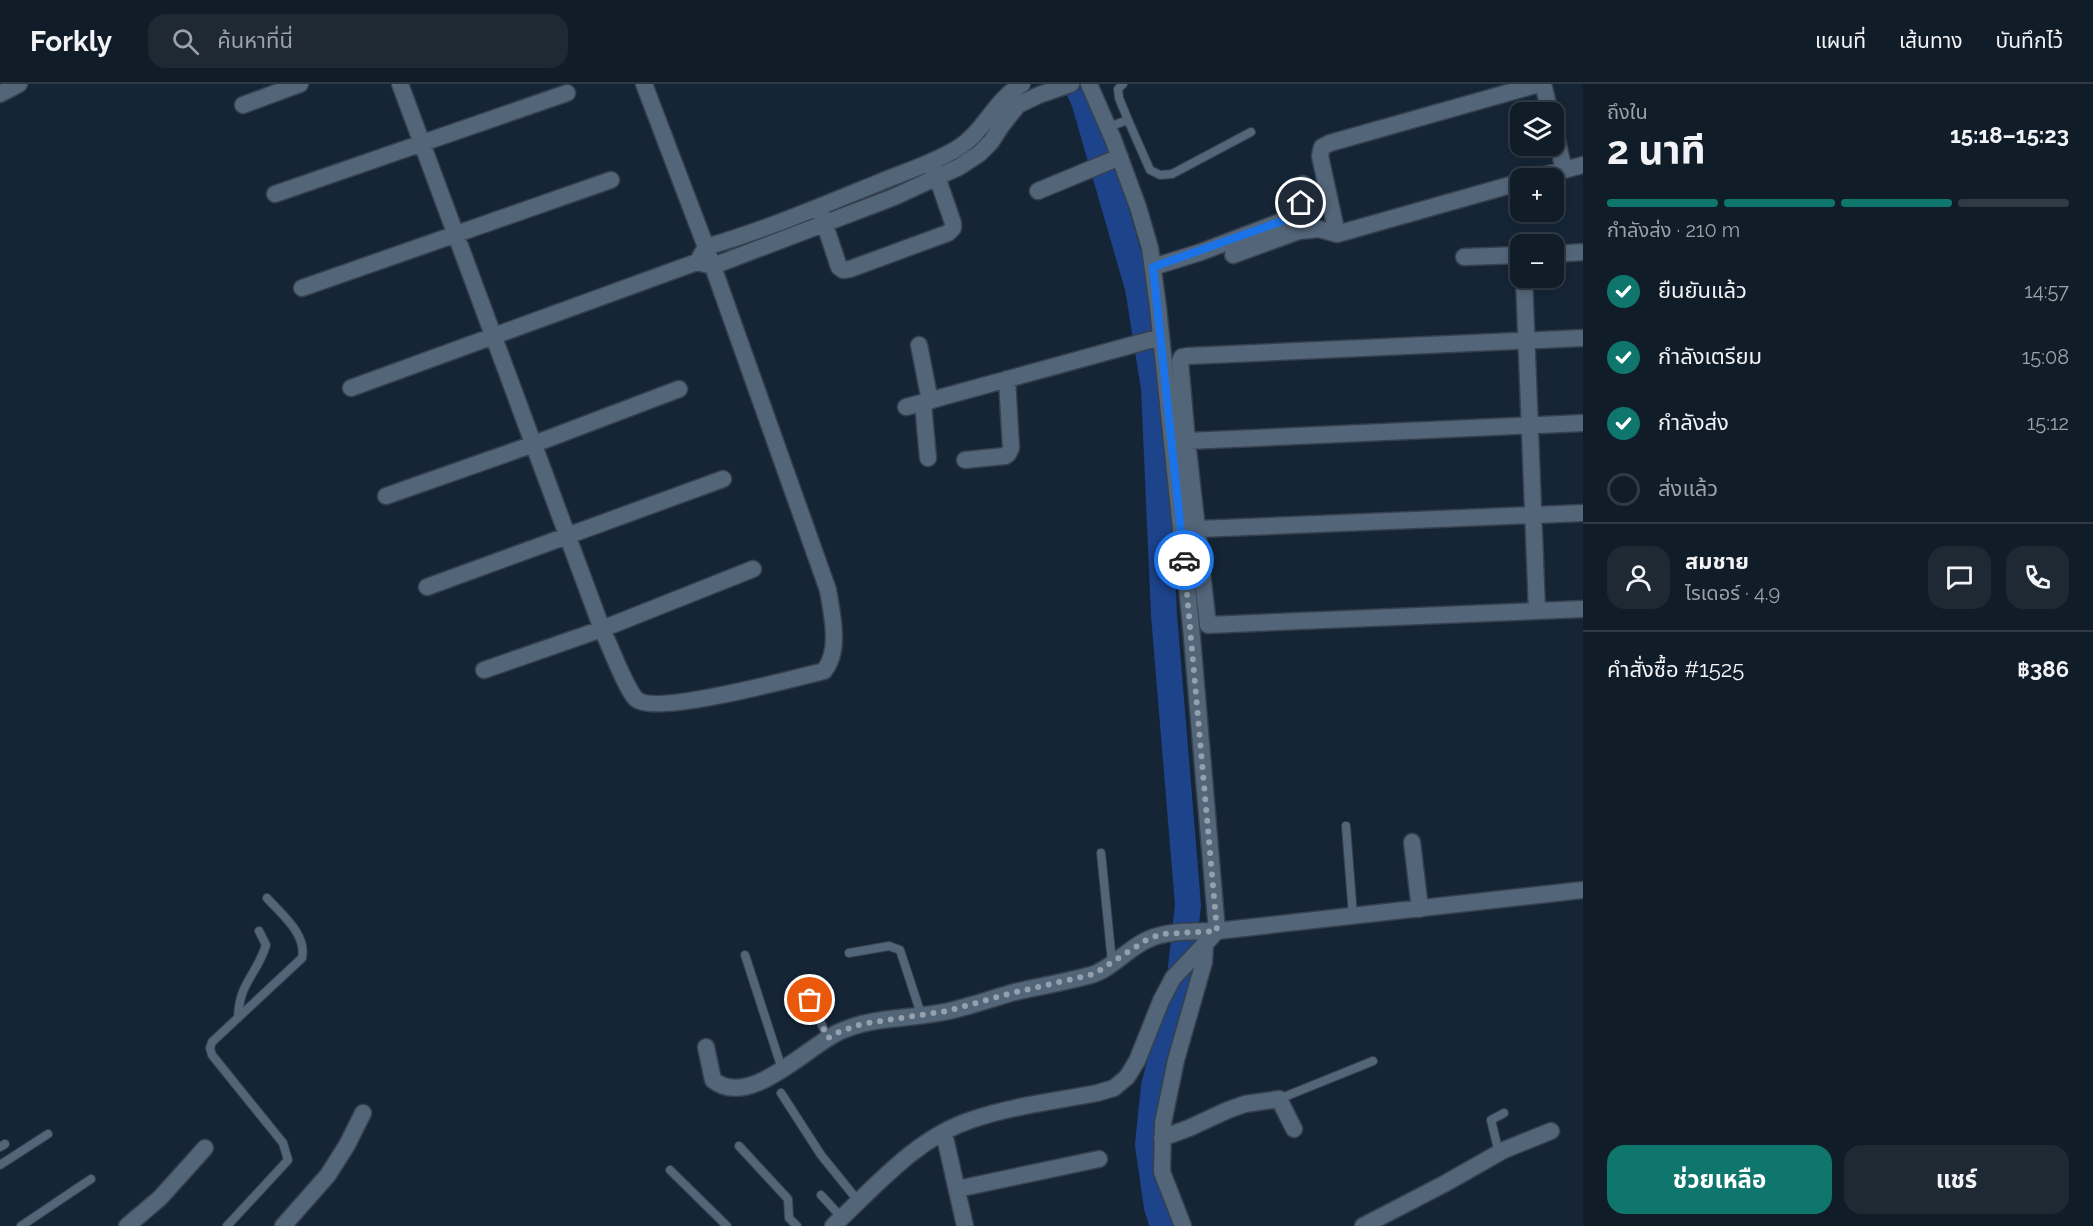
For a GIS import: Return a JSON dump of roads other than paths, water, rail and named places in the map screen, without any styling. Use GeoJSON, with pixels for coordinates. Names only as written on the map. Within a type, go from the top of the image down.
{"type":"FeatureCollection","features":[{"type":"Feature","properties":{"kind":"street"},"geometry":{"type":"LineString","coordinates":[[0,94],[19,84]]}},
{"type":"Feature","properties":{"kind":"street"},"geometry":{"type":"LineString","coordinates":[[243,105],[300,84]]}},
{"type":"Feature","properties":{"kind":"street"},"geometry":{"type":"LineString","coordinates":[[400,84],[602,629],[624,679],[636,699],[643,703],[666,704],[713,697],[824,671],[830,664],[834,639],[828,590],[705,264],[706,247],[644,84]]}},
{"type":"Feature","properties":{"kind":"street"},"geometry":{"type":"LineString","coordinates":[[706,247],[738,238],[959,148],[968,141],[999,103],[1022,84]]}},
{"type":"Feature","properties":{"kind":"street"},"geometry":{"type":"LineString","coordinates":[[1089,84],[1108,127],[1107,163],[1138,207],[1150,248],[1191,626],[1204,962],[1176,1060],[1162,1123],[1162,1172],[1183,1226]]}},
{"type":"Feature","properties":{"kind":"street"},"geometry":{"type":"LineString","coordinates":[[1337,234],[1320,156],[1322,147],[1541,84],[1547,102]]}},
{"type":"Feature","properties":{"kind":"street"},"geometry":{"type":"LineString","coordinates":[[351,388],[894,197],[938,177],[979,154],[991,142],[1018,105],[1066,86]]}},
{"type":"Feature","properties":{"kind":"street"},"geometry":{"type":"LineString","coordinates":[[275,194],[567,93]]}},
{"type":"Feature","properties":{"kind":"street"},"geometry":{"type":"LineString","coordinates":[[819,206],[839,267],[843,270],[948,233],[953,228],[953,223],[931,161]]}},
{"type":"Feature","properties":{"kind":"street"},"geometry":{"type":"LineString","coordinates":[[1038,191],[1107,163]]}},
{"type":"Feature","properties":{"kind":"street"},"geometry":{"type":"LineString","coordinates":[[1564,170],[1583,165]]}},
{"type":"Feature","properties":{"kind":"street"},"geometry":{"type":"LineString","coordinates":[[302,288],[611,180]]}},
{"type":"Feature","properties":{"kind":"street"},"geometry":{"type":"LineString","coordinates":[[1153,267],[1285,220],[1296,214],[1301,203],[1303,184]]}},
{"type":"Feature","properties":{"kind":"street"},"geometry":{"type":"LineString","coordinates":[[1233,255],[1299,231],[1319,229],[1337,234],[1510,185]]}},
{"type":"Feature","properties":{"kind":"street"},"geometry":{"type":"LineString","coordinates":[[1564,253],[1583,252]]}},
{"type":"Feature","properties":{"kind":"street"},"geometry":{"type":"LineString","coordinates":[[1464,256],[1510,255]]}},
{"type":"Feature","properties":{"kind":"street"},"geometry":{"type":"LineString","coordinates":[[1524,288],[1537,611]]}},
{"type":"Feature","properties":{"kind":"street"},"geometry":{"type":"LineString","coordinates":[[920,403],[1158,338]]}},
{"type":"Feature","properties":{"kind":"street"},"geometry":{"type":"LineString","coordinates":[[1583,338],[1188,356],[1182,357],[1180,361],[1208,625],[1583,609]]}},
{"type":"Feature","properties":{"kind":"street"},"geometry":{"type":"LineString","coordinates":[[919,345],[920,403],[928,458]]}},
{"type":"Feature","properties":{"kind":"street"},"geometry":{"type":"LineString","coordinates":[[965,460],[1008,454],[1011,448],[1007,379]]}},
{"type":"Feature","properties":{"kind":"street"},"geometry":{"type":"LineString","coordinates":[[386,496],[678,390]]}},
{"type":"Feature","properties":{"kind":"street"},"geometry":{"type":"LineString","coordinates":[[1187,441],[1583,423]]}},
{"type":"Feature","properties":{"kind":"street"},"geometry":{"type":"LineString","coordinates":[[427,587],[723,479]]}},
{"type":"Feature","properties":{"kind":"street"},"geometry":{"type":"LineString","coordinates":[[1197,529],[1583,513]]}},
{"type":"Feature","properties":{"kind":"street"},"geometry":{"type":"LineString","coordinates":[[484,670],[602,629],[753,569]]}},
{"type":"Feature","properties":{"kind":"street"},"geometry":{"type":"LineString","coordinates":[[1412,842],[1420,909]]}},
{"type":"Feature","properties":{"kind":"street"},"geometry":{"type":"LineString","coordinates":[[706,1047],[711,1077],[717,1083],[724,1086],[747,1088],[782,1069],[841,1031],[862,1024],[947,1011],[1094,974],[1148,939],[1162,934],[1177,933],[1204,940],[1353,916],[1583,890]]}},
{"type":"Feature","properties":{"kind":"street"},"geometry":{"type":"LineString","coordinates":[[838,1222],[921,1146],[970,1120],[1114,1088],[1127,1077],[1137,1061],[1161,1001],[1173,978],[1204,940]]}},
{"type":"Feature","properties":{"kind":"street"},"geometry":{"type":"LineString","coordinates":[[1162,1138],[1237,1107],[1279,1099],[1294,1129]]}},
{"type":"Feature","properties":{"kind":"street"},"geometry":{"type":"LineString","coordinates":[[283,1226],[328,1175],[363,1113]]}},
{"type":"Feature","properties":{"kind":"street"},"geometry":{"type":"LineString","coordinates":[[1363,1226],[1499,1153],[1551,1131]]}},
{"type":"Feature","properties":{"kind":"street"},"geometry":{"type":"LineString","coordinates":[[944,1133],[965,1226]]}},
{"type":"Feature","properties":{"kind":"street"},"geometry":{"type":"LineString","coordinates":[[127,1226],[160,1198],[205,1148]]}},
{"type":"Feature","properties":{"kind":"street"},"geometry":{"type":"LineString","coordinates":[[957,1189],[1099,1159]]}},
{"type":"Feature","properties":{"kind":"lane"},"geometry":{"type":"LineString","coordinates":[[1123,84],[1118,89],[1119,98],[1150,170],[1160,175],[1172,174],[1251,132]]}},
{"type":"Feature","properties":{"kind":"lane"},"geometry":{"type":"LineString","coordinates":[[1108,127],[1128,120]]}},
{"type":"Feature","properties":{"kind":"lane"},"geometry":{"type":"LineString","coordinates":[[1346,826],[1353,916]]}},
{"type":"Feature","properties":{"kind":"lane"},"geometry":{"type":"LineString","coordinates":[[1101,853],[1112,962]]}},
{"type":"Feature","properties":{"kind":"lane"},"geometry":{"type":"LineString","coordinates":[[227,1226],[288,1160],[283,1143],[212,1055],[210,1048],[212,1042],[302,958],[304,948],[300,937],[267,898]]}},
{"type":"Feature","properties":{"kind":"lane"},"geometry":{"type":"LineString","coordinates":[[238,1018],[243,986],[259,962],[266,945],[259,931]]}},
{"type":"Feature","properties":{"kind":"lane"},"geometry":{"type":"LineString","coordinates":[[849,953],[889,946],[900,950],[921,1014]]}},
{"type":"Feature","properties":{"kind":"lane"},"geometry":{"type":"LineString","coordinates":[[745,955],[782,1069]]}},
{"type":"Feature","properties":{"kind":"lane"},"geometry":{"type":"LineString","coordinates":[[810,1000],[828,1038]]}},
{"type":"Feature","properties":{"kind":"lane"},"geometry":{"type":"LineString","coordinates":[[1279,1099],[1372,1060]]}},
{"type":"Feature","properties":{"kind":"lane"},"geometry":{"type":"LineString","coordinates":[[781,1093],[820,1155],[859,1202]]}},
{"type":"Feature","properties":{"kind":"lane"},"geometry":{"type":"LineString","coordinates":[[1499,1153],[1491,1120],[1504,1113]]}},
{"type":"Feature","properties":{"kind":"lane"},"geometry":{"type":"LineString","coordinates":[[0,1165],[48,1134]]}},
{"type":"Feature","properties":{"kind":"lane"},"geometry":{"type":"LineString","coordinates":[[739,1146],[788,1199],[789,1218],[796,1226]]}},
{"type":"Feature","properties":{"kind":"lane"},"geometry":{"type":"LineString","coordinates":[[670,1170],[727,1226]]}},
{"type":"Feature","properties":{"kind":"lane"},"geometry":{"type":"LineString","coordinates":[[21,1226],[90,1179]]}},
{"type":"Feature","properties":{"kind":"lane"},"geometry":{"type":"LineString","coordinates":[[821,1195],[838,1222]]}},
{"type":"Feature","properties":{"kind":"waterway"},"geometry":{"type":"LineString","coordinates":[[1076,84],[1084,101],[1138,288],[1154,388],[1164,615],[1188,905],[1178,994],[1154,1086],[1148,1145],[1157,1207],[1163,1226]]}}]}
